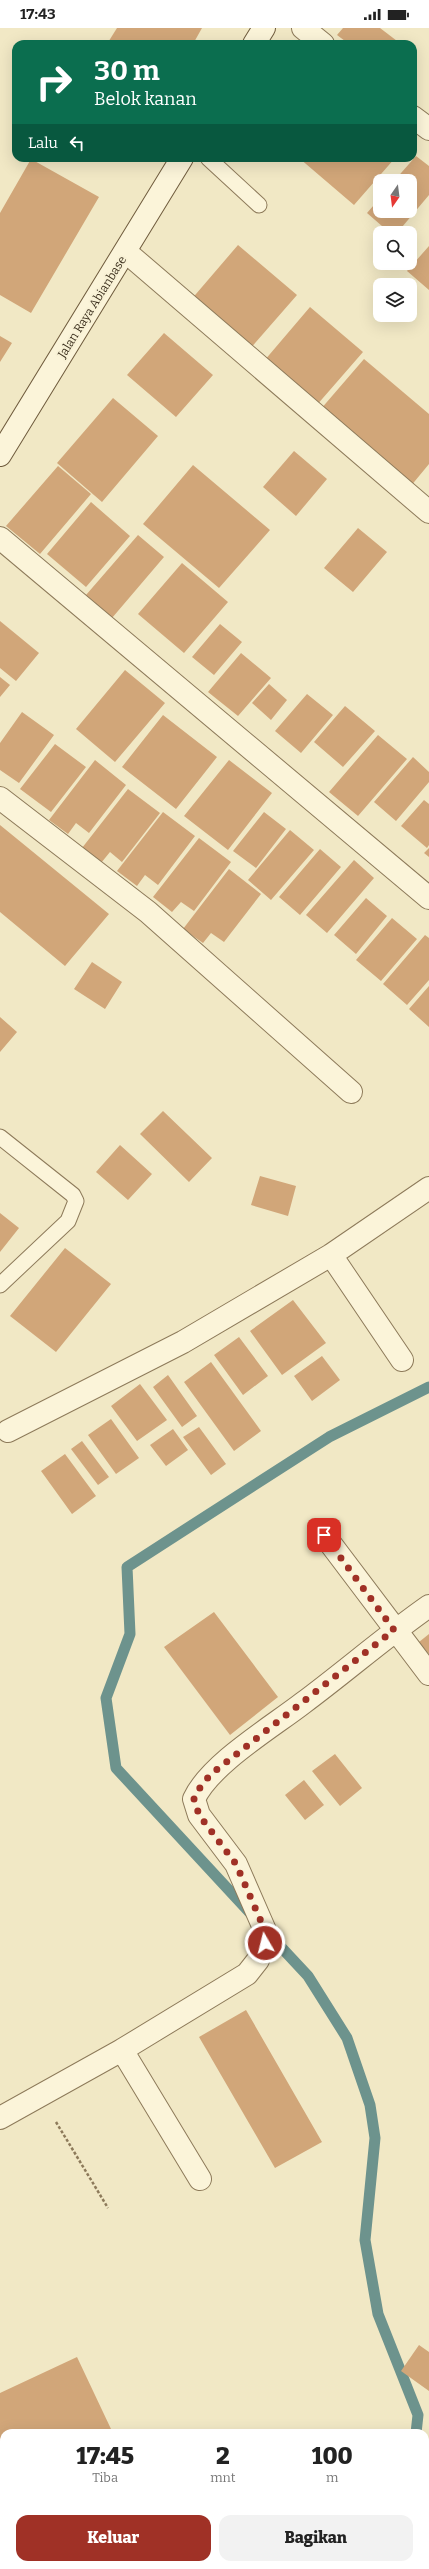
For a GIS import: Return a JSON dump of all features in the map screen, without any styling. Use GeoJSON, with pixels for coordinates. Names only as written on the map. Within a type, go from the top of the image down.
{"type":"FeatureCollection","features":[{"type":"Feature","properties":{"kind":"street"},"geometry":{"type":"LineString","coordinates":[[256,40],[264,28]]}},
{"type":"Feature","properties":{"kind":"street"},"geometry":{"type":"LineString","coordinates":[[303,28],[317,40]]}},
{"type":"Feature","properties":{"kind":"street"},"geometry":{"type":"LineString","coordinates":[[417,120],[429,129]]}},
{"type":"Feature","properties":{"kind":"street","name":"Jalan Raya Abianbase"},"geometry":{"type":"LineString","coordinates":[[0,455],[126,252],[180,162]]}},
{"type":"Feature","properties":{"kind":"street"},"geometry":{"type":"LineString","coordinates":[[126,252],[429,512]]}},
{"type":"Feature","properties":{"kind":"street"},"geometry":{"type":"LineString","coordinates":[[0,538],[429,898]]}},
{"type":"Feature","properties":{"kind":"street"},"geometry":{"type":"LineString","coordinates":[[0,798],[148,912],[351,1092]]}},
{"type":"Feature","properties":{"kind":"street"},"geometry":{"type":"LineString","coordinates":[[8,1430],[183,1342],[330,1255],[429,1188]]}},
{"type":"Feature","properties":{"kind":"street"},"geometry":{"type":"LineString","coordinates":[[330,1255],[402,1360]]}},
{"type":"Feature","properties":{"kind":"street"},"geometry":{"type":"LineString","coordinates":[[324,1535],[394,1630],[429,1674]]}},
{"type":"Feature","properties":{"kind":"street"},"geometry":{"type":"LineString","coordinates":[[0,2118],[41,2097],[122,2050],[247,1974],[258,1960],[267,1935],[236,1864],[199,1815],[194,1799],[199,1789],[210,1775],[394,1630],[429,1606]]}},
{"type":"Feature","properties":{"kind":"street"},"geometry":{"type":"LineString","coordinates":[[122,2050],[200,2179]]}},
{"type":"Feature","properties":{"kind":"lane"},"geometry":{"type":"LineString","coordinates":[[212,162],[259,206]]}},
{"type":"Feature","properties":{"kind":"lane"},"geometry":{"type":"LineString","coordinates":[[0,1137],[73,1195],[76,1201],[68,1221],[0,1285]]}},
{"type":"Feature","properties":{"kind":"path"},"geometry":{"type":"LineString","coordinates":[[41,2097],[108,2208]]}},
{"type":"Feature","properties":{"kind":"building"},"geometry":{"type":"Polygon","coordinates":[[[117,28],[202,28],[195,40],[110,40],[117,28]]]}},
{"type":"Feature","properties":{"kind":"building"},"geometry":{"type":"Polygon","coordinates":[[[343,28],[380,28],[396,40],[344,40],[337,35],[343,28]]]}},
{"type":"Feature","properties":{"kind":"building"},"geometry":{"type":"Polygon","coordinates":[[[417,157],[429,166],[429,195],[417,209],[417,174],[400,174],[411,162],[417,162],[417,157]]]}},
{"type":"Feature","properties":{"kind":"building"},"geometry":{"type":"Polygon","coordinates":[[[29,162],[36,162],[99,197],[31,313],[0,295],[0,213],[29,162]]]}},
{"type":"Feature","properties":{"kind":"building"},"geometry":{"type":"Polygon","coordinates":[[[304,162],[392,162],[381,174],[373,174],[373,183],[354,205],[304,162]]]}},
{"type":"Feature","properties":{"kind":"building"},"geometry":{"type":"Polygon","coordinates":[[[373,206],[373,218],[410,218],[403,226],[382,226],[367,213],[373,206]]]}},
{"type":"Feature","properties":{"kind":"building"},"geometry":{"type":"Polygon","coordinates":[[[238,245],[297,295],[249,350],[190,301],[238,245]]]}},
{"type":"Feature","properties":{"kind":"building"},"geometry":{"type":"Polygon","coordinates":[[[429,246],[429,290],[417,278],[407,271],[417,270],[417,260],[429,246]]]}},
{"type":"Feature","properties":{"kind":"building"},"geometry":{"type":"Polygon","coordinates":[[[310,307],[363,352],[316,406],[264,361],[310,307]]]}},
{"type":"Feature","properties":{"kind":"building"},"geometry":{"type":"Polygon","coordinates":[[[164,333],[213,375],[176,417],[127,375],[164,333]]]}},
{"type":"Feature","properties":{"kind":"building"},"geometry":{"type":"Polygon","coordinates":[[[0,336],[12,343],[0,362],[0,336]]]}},
{"type":"Feature","properties":{"kind":"building"},"geometry":{"type":"Polygon","coordinates":[[[364,359],[429,414],[429,464],[410,487],[320,410],[364,359]]]}},
{"type":"Feature","properties":{"kind":"building"},"geometry":{"type":"Polygon","coordinates":[[[113,398],[158,436],[102,502],[57,463],[113,398]]]}},
{"type":"Feature","properties":{"kind":"building"},"geometry":{"type":"Polygon","coordinates":[[[294,451],[327,479],[296,516],[263,487],[294,451]]]}},
{"type":"Feature","properties":{"kind":"building"},"geometry":{"type":"Polygon","coordinates":[[[193,465],[270,530],[219,588],[143,524],[193,465]]]}},
{"type":"Feature","properties":{"kind":"building"},"geometry":{"type":"Polygon","coordinates":[[[58,466],[91,494],[40,554],[6,526],[58,466]]]}},
{"type":"Feature","properties":{"kind":"building"},"geometry":{"type":"Polygon","coordinates":[[[91,502],[130,536],[86,587],[47,554],[91,502]]]}},
{"type":"Feature","properties":{"kind":"building"},"geometry":{"type":"Polygon","coordinates":[[[358,528],[387,552],[353,592],[324,568],[358,528]]]}},
{"type":"Feature","properties":{"kind":"building"},"geometry":{"type":"Polygon","coordinates":[[[138,535],[164,557],[112,618],[86,595],[138,535]]]}},
{"type":"Feature","properties":{"kind":"building"},"geometry":{"type":"Polygon","coordinates":[[[182,563],[228,602],[184,653],[138,614],[182,563]]]}},
{"type":"Feature","properties":{"kind":"building"},"geometry":{"type":"Polygon","coordinates":[[[0,621],[39,653],[16,681],[0,668],[0,621]]]}},
{"type":"Feature","properties":{"kind":"building"},"geometry":{"type":"Polygon","coordinates":[[[220,624],[242,642],[214,675],[192,657],[220,624]]]}},
{"type":"Feature","properties":{"kind":"building"},"geometry":{"type":"Polygon","coordinates":[[[241,653],[271,678],[238,716],[208,692],[241,653]]]}},
{"type":"Feature","properties":{"kind":"building"},"geometry":{"type":"Polygon","coordinates":[[[125,670],[165,703],[115,762],[76,729],[125,670]]]}},
{"type":"Feature","properties":{"kind":"building"},"geometry":{"type":"Polygon","coordinates":[[[0,677],[10,685],[0,697],[0,677]]]}},
{"type":"Feature","properties":{"kind":"building"},"geometry":{"type":"Polygon","coordinates":[[[269,684],[287,700],[271,720],[252,703],[269,684]]]}},
{"type":"Feature","properties":{"kind":"building"},"geometry":{"type":"Polygon","coordinates":[[[307,694],[333,715],[301,753],[275,731],[307,694]]]}},
{"type":"Feature","properties":{"kind":"building"},"geometry":{"type":"Polygon","coordinates":[[[345,706],[375,731],[343,767],[314,742],[345,706]]]}},
{"type":"Feature","properties":{"kind":"building"},"geometry":{"type":"Polygon","coordinates":[[[22,712],[54,735],[19,783],[0,770],[0,743],[22,712]]]}},
{"type":"Feature","properties":{"kind":"building"},"geometry":{"type":"Polygon","coordinates":[[[163,715],[217,757],[176,809],[122,767],[163,715]]]}},
{"type":"Feature","properties":{"kind":"building"},"geometry":{"type":"Polygon","coordinates":[[[378,735],[407,759],[358,816],[329,792],[378,735]]]}},
{"type":"Feature","properties":{"kind":"building"},"geometry":{"type":"Polygon","coordinates":[[[55,744],[86,767],[51,812],[20,789],[55,744]]]}},
{"type":"Feature","properties":{"kind":"building"},"geometry":{"type":"Polygon","coordinates":[[[413,757],[429,772],[429,782],[396,821],[374,802],[413,757]]]}},
{"type":"Feature","properties":{"kind":"building"},"geometry":{"type":"Polygon","coordinates":[[[95,760],[126,785],[89,833],[76,823],[68,834],[49,820],[95,760]]]}},
{"type":"Feature","properties":{"kind":"building"},"geometry":{"type":"Polygon","coordinates":[[[229,760],[272,793],[228,850],[184,816],[229,760]]]}},
{"type":"Feature","properties":{"kind":"building"},"geometry":{"type":"Polygon","coordinates":[[[128,789],[160,813],[122,862],[110,852],[101,863],[82,848],[128,789]]]}},
{"type":"Feature","properties":{"kind":"building"},"geometry":{"type":"Polygon","coordinates":[[[424,800],[429,804],[429,845],[427,848],[401,826],[424,800]]]}},
{"type":"Feature","properties":{"kind":"building"},"geometry":{"type":"Polygon","coordinates":[[[163,812],[195,836],[158,885],[145,875],[137,886],[117,871],[163,812]]]}},
{"type":"Feature","properties":{"kind":"building"},"geometry":{"type":"Polygon","coordinates":[[[264,812],[286,829],[256,868],[233,851],[264,812]]]}},
{"type":"Feature","properties":{"kind":"building"},"geometry":{"type":"Polygon","coordinates":[[[0,825],[109,914],[65,966],[0,912],[0,825]]]}},
{"type":"Feature","properties":{"kind":"building"},"geometry":{"type":"Polygon","coordinates":[[[290,830],[314,850],[271,900],[248,880],[290,830]]]}},
{"type":"Feature","properties":{"kind":"building"},"geometry":{"type":"Polygon","coordinates":[[[199,838],[231,862],[194,911],[181,902],[172,912],[153,897],[199,838]]]}},
{"type":"Feature","properties":{"kind":"building"},"geometry":{"type":"Polygon","coordinates":[[[429,848],[429,857],[424,853],[429,848]]]}},
{"type":"Feature","properties":{"kind":"building"},"geometry":{"type":"Polygon","coordinates":[[[320,849],[341,867],[300,915],[279,897],[320,849]]]}},
{"type":"Feature","properties":{"kind":"building"},"geometry":{"type":"Polygon","coordinates":[[[354,860],[374,878],[327,933],[306,915],[354,860]]]}},
{"type":"Feature","properties":{"kind":"building"},"geometry":{"type":"Polygon","coordinates":[[[229,869],[261,894],[224,942],[211,933],[203,943],[183,929],[229,869]]]}},
{"type":"Feature","properties":{"kind":"building"},"geometry":{"type":"Polygon","coordinates":[[[366,898],[387,916],[356,954],[334,935],[366,898]]]}},
{"type":"Feature","properties":{"kind":"building"},"geometry":{"type":"Polygon","coordinates":[[[392,918],[417,939],[381,981],[356,960],[392,918]]]}},
{"type":"Feature","properties":{"kind":"building"},"geometry":{"type":"Polygon","coordinates":[[[425,935],[429,938],[429,980],[407,1005],[383,984],[425,935]]]}},
{"type":"Feature","properties":{"kind":"building"},"geometry":{"type":"Polygon","coordinates":[[[92,962],[122,982],[105,1009],[74,989],[92,962]]]}},
{"type":"Feature","properties":{"kind":"building"},"geometry":{"type":"Polygon","coordinates":[[[429,986],[429,1027],[409,1009],[429,986]]]}},
{"type":"Feature","properties":{"kind":"building"},"geometry":{"type":"Polygon","coordinates":[[[0,1017],[17,1032],[0,1052],[0,1017]]]}},
{"type":"Feature","properties":{"kind":"building"},"geometry":{"type":"Polygon","coordinates":[[[163,1111],[212,1158],[189,1182],[140,1134],[163,1111]]]}},
{"type":"Feature","properties":{"kind":"building"},"geometry":{"type":"Polygon","coordinates":[[[120,1145],[152,1174],[128,1200],[96,1172],[120,1145]]]}},
{"type":"Feature","properties":{"kind":"building"},"geometry":{"type":"Polygon","coordinates":[[[260,1176],[296,1186],[288,1216],[251,1205],[260,1176]]]}},
{"type":"Feature","properties":{"kind":"building"},"geometry":{"type":"Polygon","coordinates":[[[0,1213],[19,1228],[0,1252],[0,1213]]]}},
{"type":"Feature","properties":{"kind":"building"},"geometry":{"type":"Polygon","coordinates":[[[65,1248],[111,1284],[56,1352],[10,1316],[65,1248]]]}},
{"type":"Feature","properties":{"kind":"building"},"geometry":{"type":"Polygon","coordinates":[[[293,1300],[326,1343],[282,1375],[250,1331],[293,1300]]]}},
{"type":"Feature","properties":{"kind":"building"},"geometry":{"type":"Polygon","coordinates":[[[239,1337],[268,1376],[243,1395],[214,1355],[239,1337]]]}},
{"type":"Feature","properties":{"kind":"building"},"geometry":{"type":"Polygon","coordinates":[[[322,1356],[340,1380],[312,1401],[294,1376],[322,1356]]]}},
{"type":"Feature","properties":{"kind":"building"},"geometry":{"type":"Polygon","coordinates":[[[211,1362],[261,1431],[234,1451],[184,1382],[211,1362]]]}},
{"type":"Feature","properties":{"kind":"building"},"geometry":{"type":"Polygon","coordinates":[[[168,1375],[197,1416],[182,1427],[153,1387],[168,1375]]]}},
{"type":"Feature","properties":{"kind":"building"},"geometry":{"type":"Polygon","coordinates":[[[140,1384],[167,1420],[137,1441],[111,1406],[140,1384]]]}},
{"type":"Feature","properties":{"kind":"building"},"geometry":{"type":"Polygon","coordinates":[[[111,1419],[139,1458],[116,1474],[88,1435],[111,1419]]]}},
{"type":"Feature","properties":{"kind":"building"},"geometry":{"type":"Polygon","coordinates":[[[199,1427],[226,1464],[211,1475],[183,1437],[199,1427]]]}},
{"type":"Feature","properties":{"kind":"building"},"geometry":{"type":"Polygon","coordinates":[[[173,1429],[188,1450],[166,1466],[150,1445],[173,1429]]]}},
{"type":"Feature","properties":{"kind":"building"},"geometry":{"type":"Polygon","coordinates":[[[82,1441],[109,1477],[98,1485],[71,1449],[82,1441]]]}},
{"type":"Feature","properties":{"kind":"building"},"geometry":{"type":"Polygon","coordinates":[[[65,1454],[96,1496],[72,1514],[41,1471],[65,1454]]]}},
{"type":"Feature","properties":{"kind":"building"},"geometry":{"type":"Polygon","coordinates":[[[214,1612],[278,1697],[230,1735],[164,1647],[214,1612]]]}},
{"type":"Feature","properties":{"kind":"building"},"geometry":{"type":"Polygon","coordinates":[[[429,1634],[429,1654],[419,1642],[429,1634]]]}},
{"type":"Feature","properties":{"kind":"building"},"geometry":{"type":"Polygon","coordinates":[[[335,1754],[362,1788],[340,1806],[312,1771],[335,1754]]]}},
{"type":"Feature","properties":{"kind":"building"},"geometry":{"type":"Polygon","coordinates":[[[304,1780],[324,1805],[305,1820],[285,1795],[304,1780]]]}},
{"type":"Feature","properties":{"kind":"building"},"geometry":{"type":"Polygon","coordinates":[[[246,2010],[322,2142],[275,2168],[199,2037],[246,2010]]]}},
{"type":"Feature","properties":{"kind":"building"},"geometry":{"type":"Polygon","coordinates":[[[419,2345],[429,2352],[429,2391],[401,2371],[419,2345]]]}},
{"type":"Feature","properties":{"kind":"building"},"geometry":{"type":"Polygon","coordinates":[[[77,2357],[111,2429],[0,2429],[0,2393],[77,2357]]]}},
{"type":"Feature","properties":{"kind":"waterway"},"geometry":{"type":"LineString","coordinates":[[252,1915],[116,1768],[106,1698],[130,1634],[127,1567],[329,1437],[429,1387]]}},
{"type":"Feature","properties":{"kind":"waterway"},"geometry":{"type":"LineString","coordinates":[[266,1931],[308,1976],[347,2038],[370,2105],[375,2138],[365,2240],[378,2314],[418,2415],[416,2429]]}},
{"type":"Feature","properties":{"kind":"route"},"geometry":{"type":"LineString","coordinates":[[265,1943],[267,1935],[236,1864],[199,1815],[194,1799],[199,1789],[210,1775],[394,1630],[324,1535]]}}]}
